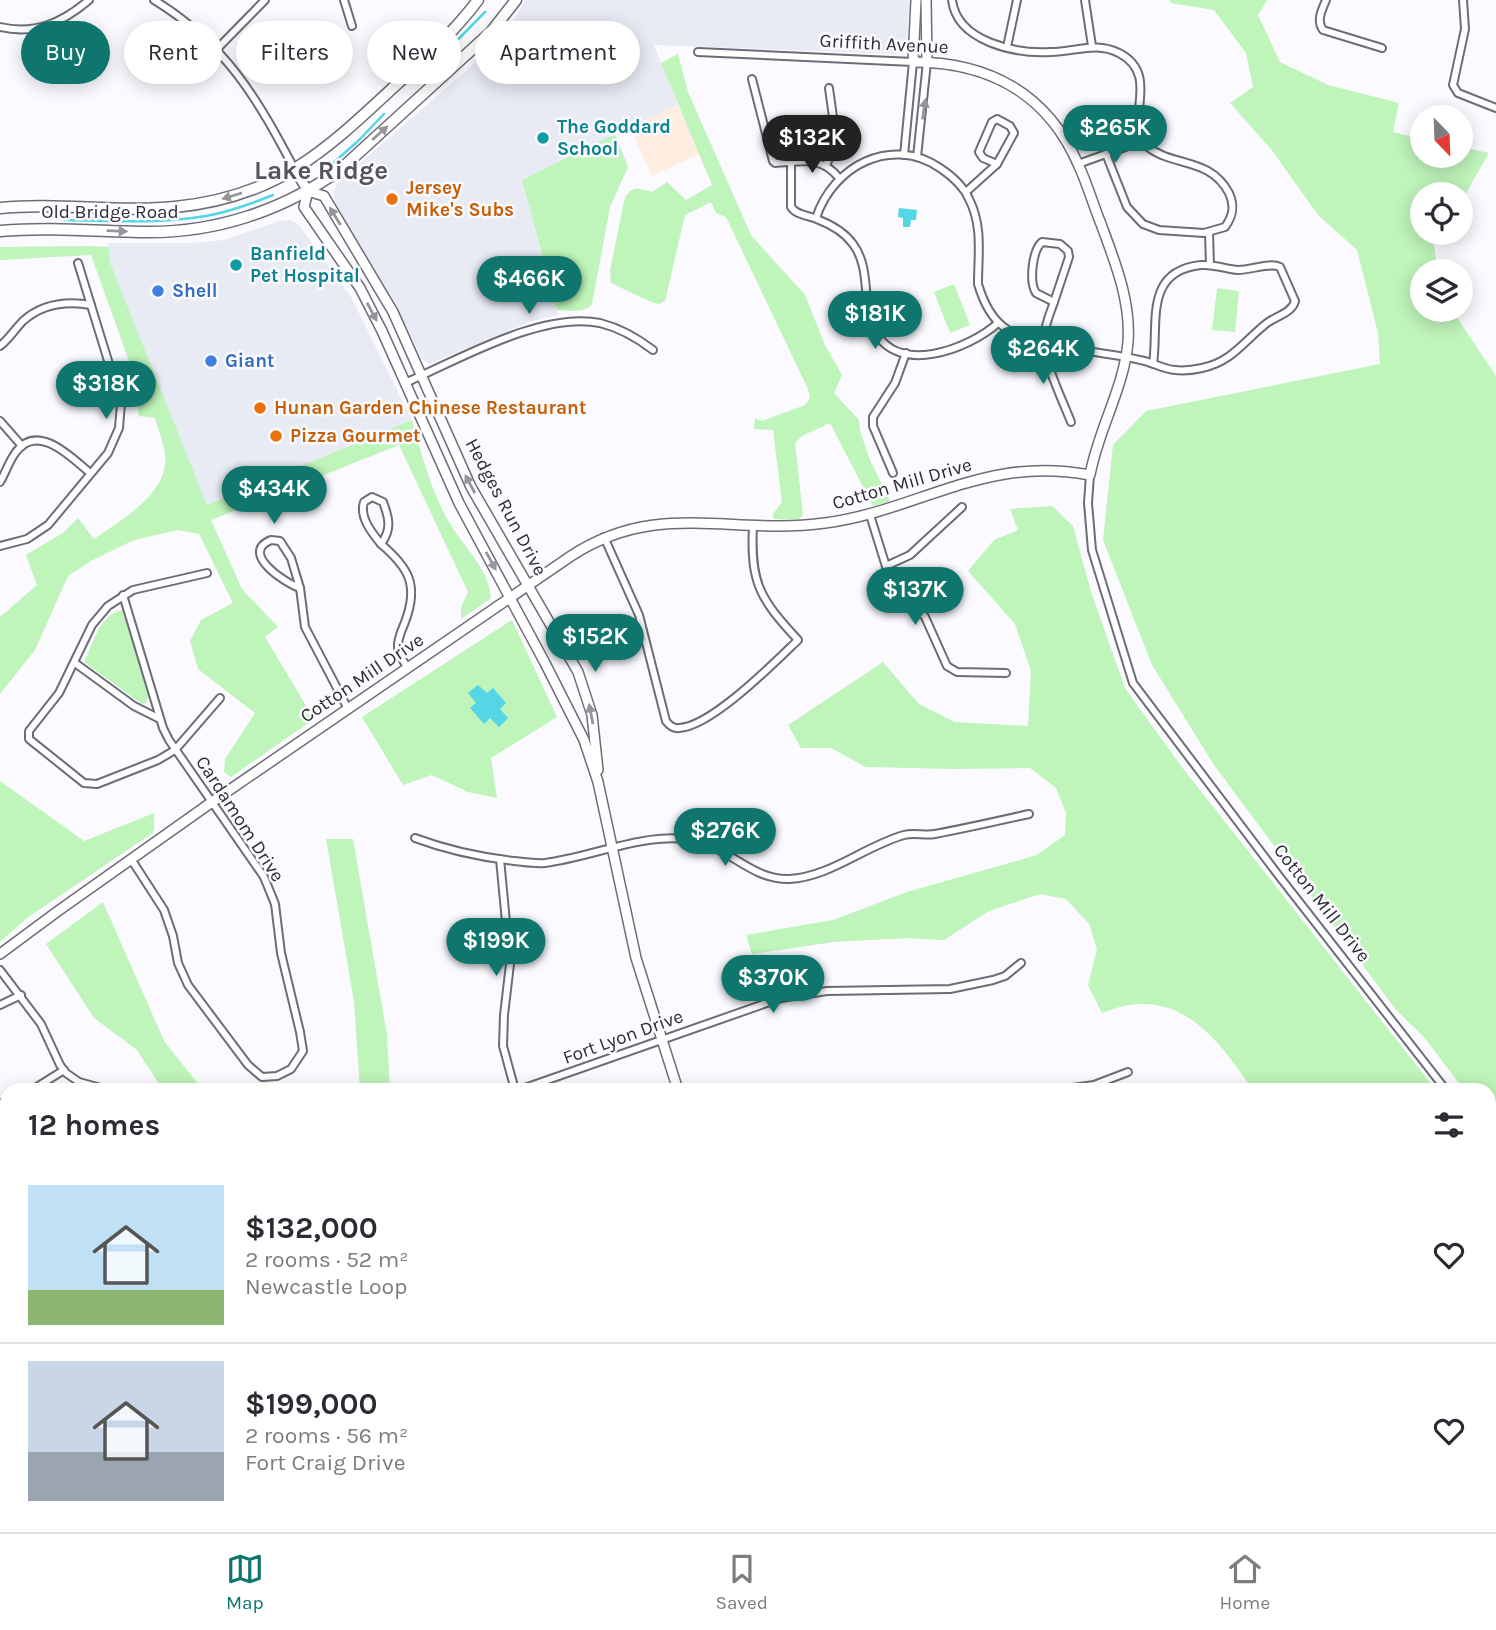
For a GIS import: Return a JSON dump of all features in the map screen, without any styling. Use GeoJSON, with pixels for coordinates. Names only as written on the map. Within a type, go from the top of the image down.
{"type":"FeatureCollection","features":[{"type":"Feature","properties":{"kind":"main road","name":"Old Bridge Road"},"geometry":{"type":"LineString","coordinates":[[0,208],[40,205],[146,209],[197,205],[242,193],[295,170],[316,156],[365,114],[443,40],[478,0]]}},
{"type":"Feature","properties":{"kind":"main road","name":"Old Bridge Road"},"geometry":{"type":"LineString","coordinates":[[0,231],[183,230],[242,218],[286,202],[342,168],[491,32],[513,1]]}},
{"type":"Feature","properties":{"kind":"street"},"geometry":{"type":"LineString","coordinates":[[0,27],[18,30],[51,26],[89,0]]}},
{"type":"Feature","properties":{"kind":"street","name":"Hedges Run Drive"},"geometry":{"type":"LineString","coordinates":[[154,0],[185,21]]}},
{"type":"Feature","properties":{"kind":"street"},"geometry":{"type":"LineString","coordinates":[[222,44],[265,0]]}},
{"type":"Feature","properties":{"kind":"street"},"geometry":{"type":"LineString","coordinates":[[344,0],[350,21]]}},
{"type":"Feature","properties":{"kind":"street"},"geometry":{"type":"LineString","coordinates":[[904,155],[916,0]]}},
{"type":"Feature","properties":{"kind":"street"},"geometry":{"type":"LineString","coordinates":[[917,157],[928,62],[926,0]]}},
{"type":"Feature","properties":{"kind":"street"},"geometry":{"type":"LineString","coordinates":[[952,0],[956,15],[970,30],[993,43],[1048,53],[1092,46],[1118,52],[1132,63],[1138,72],[1142,89],[1138,128],[1142,141],[1154,152],[1198,166],[1221,181],[1230,197],[1233,214],[1225,227],[1209,232],[1159,230],[1137,220],[1127,207],[1106,154]]}},
{"type":"Feature","properties":{"kind":"street"},"geometry":{"type":"LineString","coordinates":[[1007,47],[1017,0]]}},
{"type":"Feature","properties":{"kind":"street"},"geometry":{"type":"LineString","coordinates":[[1085,0],[1092,46]]}},
{"type":"Feature","properties":{"kind":"street"},"geometry":{"type":"LineString","coordinates":[[1326,0],[1319,22],[1323,30],[1382,48]]}},
{"type":"Feature","properties":{"kind":"street"},"geometry":{"type":"LineString","coordinates":[[1463,0],[1465,29],[1453,85],[1458,93],[1496,108]]}},
{"type":"Feature","properties":{"kind":"street","name":"Griffith Avenue"},"geometry":{"type":"LineString","coordinates":[[698,52],[928,62],[972,68],[1017,89],[1045,113],[1069,145],[1078,164],[1121,281],[1128,309],[1126,357],[1090,475]]}},
{"type":"Feature","properties":{"kind":"street","name":"Hedges Run Drive"},"geometry":{"type":"LineString","coordinates":[[222,57],[252,94],[308,191],[324,197],[393,312],[462,468],[489,519],[570,654],[586,691],[592,715],[598,782]]}},
{"type":"Feature","properties":{"kind":"street"},"geometry":{"type":"LineString","coordinates":[[752,79],[773,161],[826,164],[839,178]]}},
{"type":"Feature","properties":{"kind":"street"},"geometry":{"type":"LineString","coordinates":[[826,164],[835,138],[830,88]]}},
{"type":"Feature","properties":{"kind":"street"},"geometry":{"type":"LineString","coordinates":[[966,192],[997,164],[1014,133],[1010,125],[997,119],[992,122],[979,152],[983,158],[997,164]]}},
{"type":"Feature","properties":{"kind":"street"},"geometry":{"type":"LineString","coordinates":[[1078,164],[1142,141]]}},
{"type":"Feature","properties":{"kind":"street"},"geometry":{"type":"LineString","coordinates":[[816,218],[828,192],[839,178],[873,158],[904,155],[933,163],[949,174],[966,192],[977,223],[978,284],[985,303],[998,323],[1016,335],[1044,343],[1126,357],[1166,368],[1187,370],[1217,363],[1239,351],[1268,322],[1294,306],[1280,267],[1277,265],[1240,270],[1210,265],[1187,268],[1171,277],[1159,293],[1155,310],[1156,342],[1153,364]]}},
{"type":"Feature","properties":{"kind":"street"},"geometry":{"type":"LineString","coordinates":[[791,162],[791,207],[797,213],[834,227],[853,244],[863,263],[873,325],[883,341],[906,353],[928,355],[954,350],[980,337],[998,323]]}},
{"type":"Feature","properties":{"kind":"street","name":"Hedges Run Drive"},"geometry":{"type":"LineString","coordinates":[[308,191],[304,206],[360,288],[446,476],[578,725],[598,782],[636,958],[676,1083]]}},
{"type":"Feature","properties":{"kind":"street"},"geometry":{"type":"LineString","coordinates":[[1209,232],[1210,265]]}},
{"type":"Feature","properties":{"kind":"street"},"geometry":{"type":"LineString","coordinates":[[1054,302],[1041,297],[1033,289],[1037,247],[1042,242],[1060,244],[1068,251],[1069,257],[1044,333],[1044,343],[1071,422]]}},
{"type":"Feature","properties":{"kind":"street"},"geometry":{"type":"LineString","coordinates":[[0,546],[27,539],[48,525],[100,463],[114,442],[121,416],[121,403],[78,262]]}},
{"type":"Feature","properties":{"kind":"street"},"geometry":{"type":"LineString","coordinates":[[0,346],[22,323],[42,310],[65,303],[91,305]]}},
{"type":"Feature","properties":{"kind":"street"},"geometry":{"type":"LineString","coordinates":[[405,383],[519,334],[565,322],[593,322],[615,327],[653,350]]}},
{"type":"Feature","properties":{"kind":"street"},"geometry":{"type":"LineString","coordinates":[[893,472],[873,426],[873,417],[895,383],[906,353]]}},
{"type":"Feature","properties":{"kind":"street"},"geometry":{"type":"LineString","coordinates":[[0,421],[22,446]]}},
{"type":"Feature","properties":{"kind":"street"},"geometry":{"type":"LineString","coordinates":[[0,482],[14,455],[22,446],[32,442],[48,442],[56,446],[90,473]]}},
{"type":"Feature","properties":{"kind":"street","name":"Cotton Mill Drive"},"geometry":{"type":"LineString","coordinates":[[0,954],[212,802],[571,555],[604,537],[657,523],[753,526],[820,524],[870,515],[1002,474],[1038,470],[1090,475],[1088,503],[1091,550],[1133,683],[1254,845],[1441,1083]]}},
{"type":"Feature","properties":{"kind":"street"},"geometry":{"type":"LineString","coordinates":[[382,544],[387,536],[389,520],[383,502],[372,497],[364,502],[362,511],[368,525],[382,544],[402,564],[411,582],[412,602],[398,643],[400,655],[408,668]]}},
{"type":"Feature","properties":{"kind":"street"},"geometry":{"type":"LineString","coordinates":[[886,566],[910,555],[962,507]]}},
{"type":"Feature","properties":{"kind":"street"},"geometry":{"type":"LineString","coordinates":[[870,515],[894,584],[925,617],[947,666],[957,672],[1006,673]]}},
{"type":"Feature","properties":{"kind":"street"},"geometry":{"type":"LineString","coordinates":[[473,528],[489,519]]}},
{"type":"Feature","properties":{"kind":"street"},"geometry":{"type":"LineString","coordinates":[[604,537],[639,615],[666,721],[678,729],[724,706],[799,640],[771,611],[760,592],[752,560],[753,526]]}},
{"type":"Feature","properties":{"kind":"street"},"geometry":{"type":"LineString","coordinates":[[300,588],[286,582],[269,568],[261,555],[265,542],[276,540],[284,544],[296,572],[300,588],[305,627],[348,709]]}},
{"type":"Feature","properties":{"kind":"street"},"geometry":{"type":"LineString","coordinates":[[207,573],[133,590],[123,594],[99,615],[59,693],[29,731],[31,743],[85,783],[97,784],[176,750],[220,698]]}},
{"type":"Feature","properties":{"kind":"street","name":"Cardamom Drive"},"geometry":{"type":"LineString","coordinates":[[123,594],[160,719],[176,750],[264,877],[275,904],[281,953],[303,1051],[285,1074],[268,1078],[256,1074],[188,985],[178,963],[164,910],[131,859]]}},
{"type":"Feature","properties":{"kind":"street"},"geometry":{"type":"LineString","coordinates":[[75,663],[134,706],[160,719]]}},
{"type":"Feature","properties":{"kind":"street"},"geometry":{"type":"LineString","coordinates":[[415,838],[438,847],[542,864],[613,847],[674,838],[696,840],[719,849],[754,871],[777,878],[790,878],[804,877],[902,836],[935,834],[1029,814]]}},
{"type":"Feature","properties":{"kind":"street"},"geometry":{"type":"LineString","coordinates":[[500,859],[510,964],[503,1038],[506,1062],[514,1083]]}},
{"type":"Feature","properties":{"kind":"street","name":"Fort Lyon Drive"},"geometry":{"type":"LineString","coordinates":[[537,1083],[781,998],[827,991],[950,989],[1005,976],[1021,963]]}},
{"type":"Feature","properties":{"kind":"street"},"geometry":{"type":"LineString","coordinates":[[0,970],[41,1024],[64,1070],[79,1083]]}},
{"type":"Feature","properties":{"kind":"street"},"geometry":{"type":"LineString","coordinates":[[0,1005],[20,995]]}},
{"type":"Feature","properties":{"kind":"street"},"geometry":{"type":"LineString","coordinates":[[43,1083],[64,1070]]}},
{"type":"Feature","properties":{"kind":"street"},"geometry":{"type":"LineString","coordinates":[[1099,1083],[1128,1072]]}},
{"type":"Feature","properties":{"kind":"shaded area"},"geometry":{"type":"Polygon","coordinates":[[[525,0],[909,0],[907,45],[896,54],[654,45],[678,105],[522,180],[558,315],[529,322],[429,364],[422,359],[394,302],[340,212],[334,199],[337,183],[451,84],[461,84],[461,75],[475,62],[475,84],[640,84],[640,21],[514,21],[525,0]]]}},
{"type":"Feature","properties":{"kind":"shaded area"},"geometry":{"type":"Polygon","coordinates":[[[678,105],[701,153],[652,176],[630,127],[678,105]]]}},
{"type":"Feature","properties":{"kind":"shaded area"},"geometry":{"type":"Polygon","coordinates":[[[291,220],[299,225],[351,297],[412,420],[207,506],[109,260],[108,243],[191,243],[224,240],[279,221],[291,220]]]}},
{"type":"Feature","properties":{"kind":"green space"},"geometry":{"type":"Polygon","coordinates":[[[1169,0],[1267,0],[1258,15],[1280,62],[1328,85],[1399,103],[1393,132],[1410,136],[1410,168],[1474,168],[1474,150],[1489,153],[1472,182],[1410,182],[1410,245],[1434,245],[1436,259],[1410,259],[1410,322],[1460,322],[1496,376],[1496,1083],[1459,1083],[1424,1037],[1396,1010],[1214,765],[1152,665],[1103,540],[1113,445],[1146,411],[1380,364],[1378,333],[1357,250],[1318,215],[1271,149],[1230,103],[1253,87],[1246,53],[1214,10],[1171,3],[1169,0]]]}},
{"type":"Feature","properties":{"kind":"green space"},"geometry":{"type":"Polygon","coordinates":[[[678,54],[688,92],[751,235],[805,295],[825,345],[842,375],[834,393],[859,420],[870,460],[890,501],[873,506],[830,423],[802,436],[795,443],[803,515],[799,519],[774,519],[772,515],[782,502],[773,430],[754,429],[755,418],[762,421],[805,405],[810,398],[726,217],[716,213],[711,202],[685,215],[665,301],[659,304],[651,302],[611,283],[610,270],[628,193],[637,189],[652,192],[667,182],[686,200],[712,185],[661,63],[678,54]]]}},
{"type":"Feature","properties":{"kind":"green space"},"geometry":{"type":"Polygon","coordinates":[[[615,134],[628,167],[610,207],[592,304],[580,310],[557,310],[522,180],[615,134]]]}},
{"type":"Feature","properties":{"kind":"green space"},"geometry":{"type":"Polygon","coordinates":[[[0,247],[109,247],[109,260],[207,505],[412,420],[439,502],[452,527],[482,569],[489,588],[491,598],[461,619],[461,607],[468,592],[399,445],[211,520],[242,589],[278,627],[265,637],[314,719],[231,777],[224,772],[225,759],[255,713],[198,669],[190,641],[201,620],[233,603],[199,534],[178,530],[134,540],[91,561],[68,576],[35,650],[0,694],[0,617],[37,585],[26,555],[63,533],[78,518],[94,539],[141,505],[159,482],[164,469],[165,455],[155,418],[139,416],[129,361],[91,255],[0,260],[0,247]]]}},
{"type":"Feature","properties":{"kind":"green space"},"geometry":{"type":"Polygon","coordinates":[[[954,284],[970,325],[950,333],[934,292],[954,284]]]}},
{"type":"Feature","properties":{"kind":"green space"},"geometry":{"type":"Polygon","coordinates":[[[1217,288],[1239,291],[1235,332],[1212,330],[1217,288]]]}},
{"type":"Feature","properties":{"kind":"green space"},"geometry":{"type":"Polygon","coordinates":[[[1052,506],[1073,526],[1091,592],[1125,688],[1181,766],[1430,1083],[1248,1083],[1229,1057],[1202,1028],[1169,1008],[1150,1004],[1126,1006],[1102,1013],[1088,985],[1097,949],[1089,924],[1066,899],[1040,894],[989,911],[944,940],[908,938],[834,942],[752,954],[746,935],[833,920],[907,892],[1037,855],[1065,835],[1066,813],[1056,788],[1030,768],[866,767],[831,748],[801,748],[788,725],[883,662],[919,704],[955,722],[1028,726],[1031,671],[1015,624],[968,571],[994,540],[1018,530],[1010,509],[1052,506]]]}},
{"type":"Feature","properties":{"kind":"green space"},"geometry":{"type":"Polygon","coordinates":[[[122,610],[149,696],[146,703],[142,704],[84,662],[103,623],[108,617],[122,610]]]}},
{"type":"Feature","properties":{"kind":"green space"},"geometry":{"type":"Polygon","coordinates":[[[512,620],[557,717],[491,758],[497,798],[468,792],[432,775],[403,785],[362,717],[512,620]]]}},
{"type":"Feature","properties":{"kind":"green space"},"geometry":{"type":"Polygon","coordinates":[[[0,781],[84,841],[154,813],[154,832],[27,918],[0,942],[0,781]]]}},
{"type":"Feature","properties":{"kind":"green space"},"geometry":{"type":"Polygon","coordinates":[[[326,839],[353,839],[387,1035],[390,1083],[360,1083],[354,1001],[326,839]]]}},
{"type":"Feature","properties":{"kind":"green space"},"geometry":{"type":"Polygon","coordinates":[[[103,902],[164,1041],[197,1083],[158,1083],[137,1050],[94,1018],[46,944],[103,902]]]}},
{"type":"Feature","properties":{"kind":"water"},"geometry":{"type":"Polygon","coordinates":[[[899,208],[917,210],[916,220],[911,220],[910,227],[903,227],[903,218],[898,217],[899,208]]]}},
{"type":"Feature","properties":{"kind":"water"},"geometry":{"type":"Polygon","coordinates":[[[478,685],[487,693],[493,688],[506,703],[500,709],[508,718],[499,727],[490,718],[484,724],[470,708],[476,703],[468,693],[478,685]]]}},
{"type":"Feature","properties":{"kind":"waterway"},"geometry":{"type":"LineString","coordinates":[[461,36],[485,12]]}},
{"type":"Feature","properties":{"kind":"waterway"},"geometry":{"type":"LineString","coordinates":[[330,166],[384,114]]}},
{"type":"Feature","properties":{"kind":"waterway"},"geometry":{"type":"LineString","coordinates":[[64,220],[188,219],[232,210],[273,195]]}},
{"type":"Feature","properties":{"kind":"place","name":"The Goddard School"},"geometry":{"type":"Point","coordinates":[543,138]}},
{"type":"Feature","properties":{"kind":"place","name":"Jersey Mike's Subs"},"geometry":{"type":"Point","coordinates":[392,199]}},
{"type":"Feature","properties":{"kind":"place","name":"Banfield Pet Hospital"},"geometry":{"type":"Point","coordinates":[236,265]}},
{"type":"Feature","properties":{"kind":"place","name":"Shell"},"geometry":{"type":"Point","coordinates":[158,291]}},
{"type":"Feature","properties":{"kind":"place","name":"Giant"},"geometry":{"type":"Point","coordinates":[211,361]}},
{"type":"Feature","properties":{"kind":"place","name":"Hunan Garden Chinese Restaurant"},"geometry":{"type":"Point","coordinates":[260,408]}},
{"type":"Feature","properties":{"kind":"place","name":"Pizza Gourmet"},"geometry":{"type":"Point","coordinates":[276,436]}},
{"type":"Feature","properties":{"kind":"district","name":"Lake Ridge"},"geometry":{"type":"Point","coordinates":[321,170]}}]}
